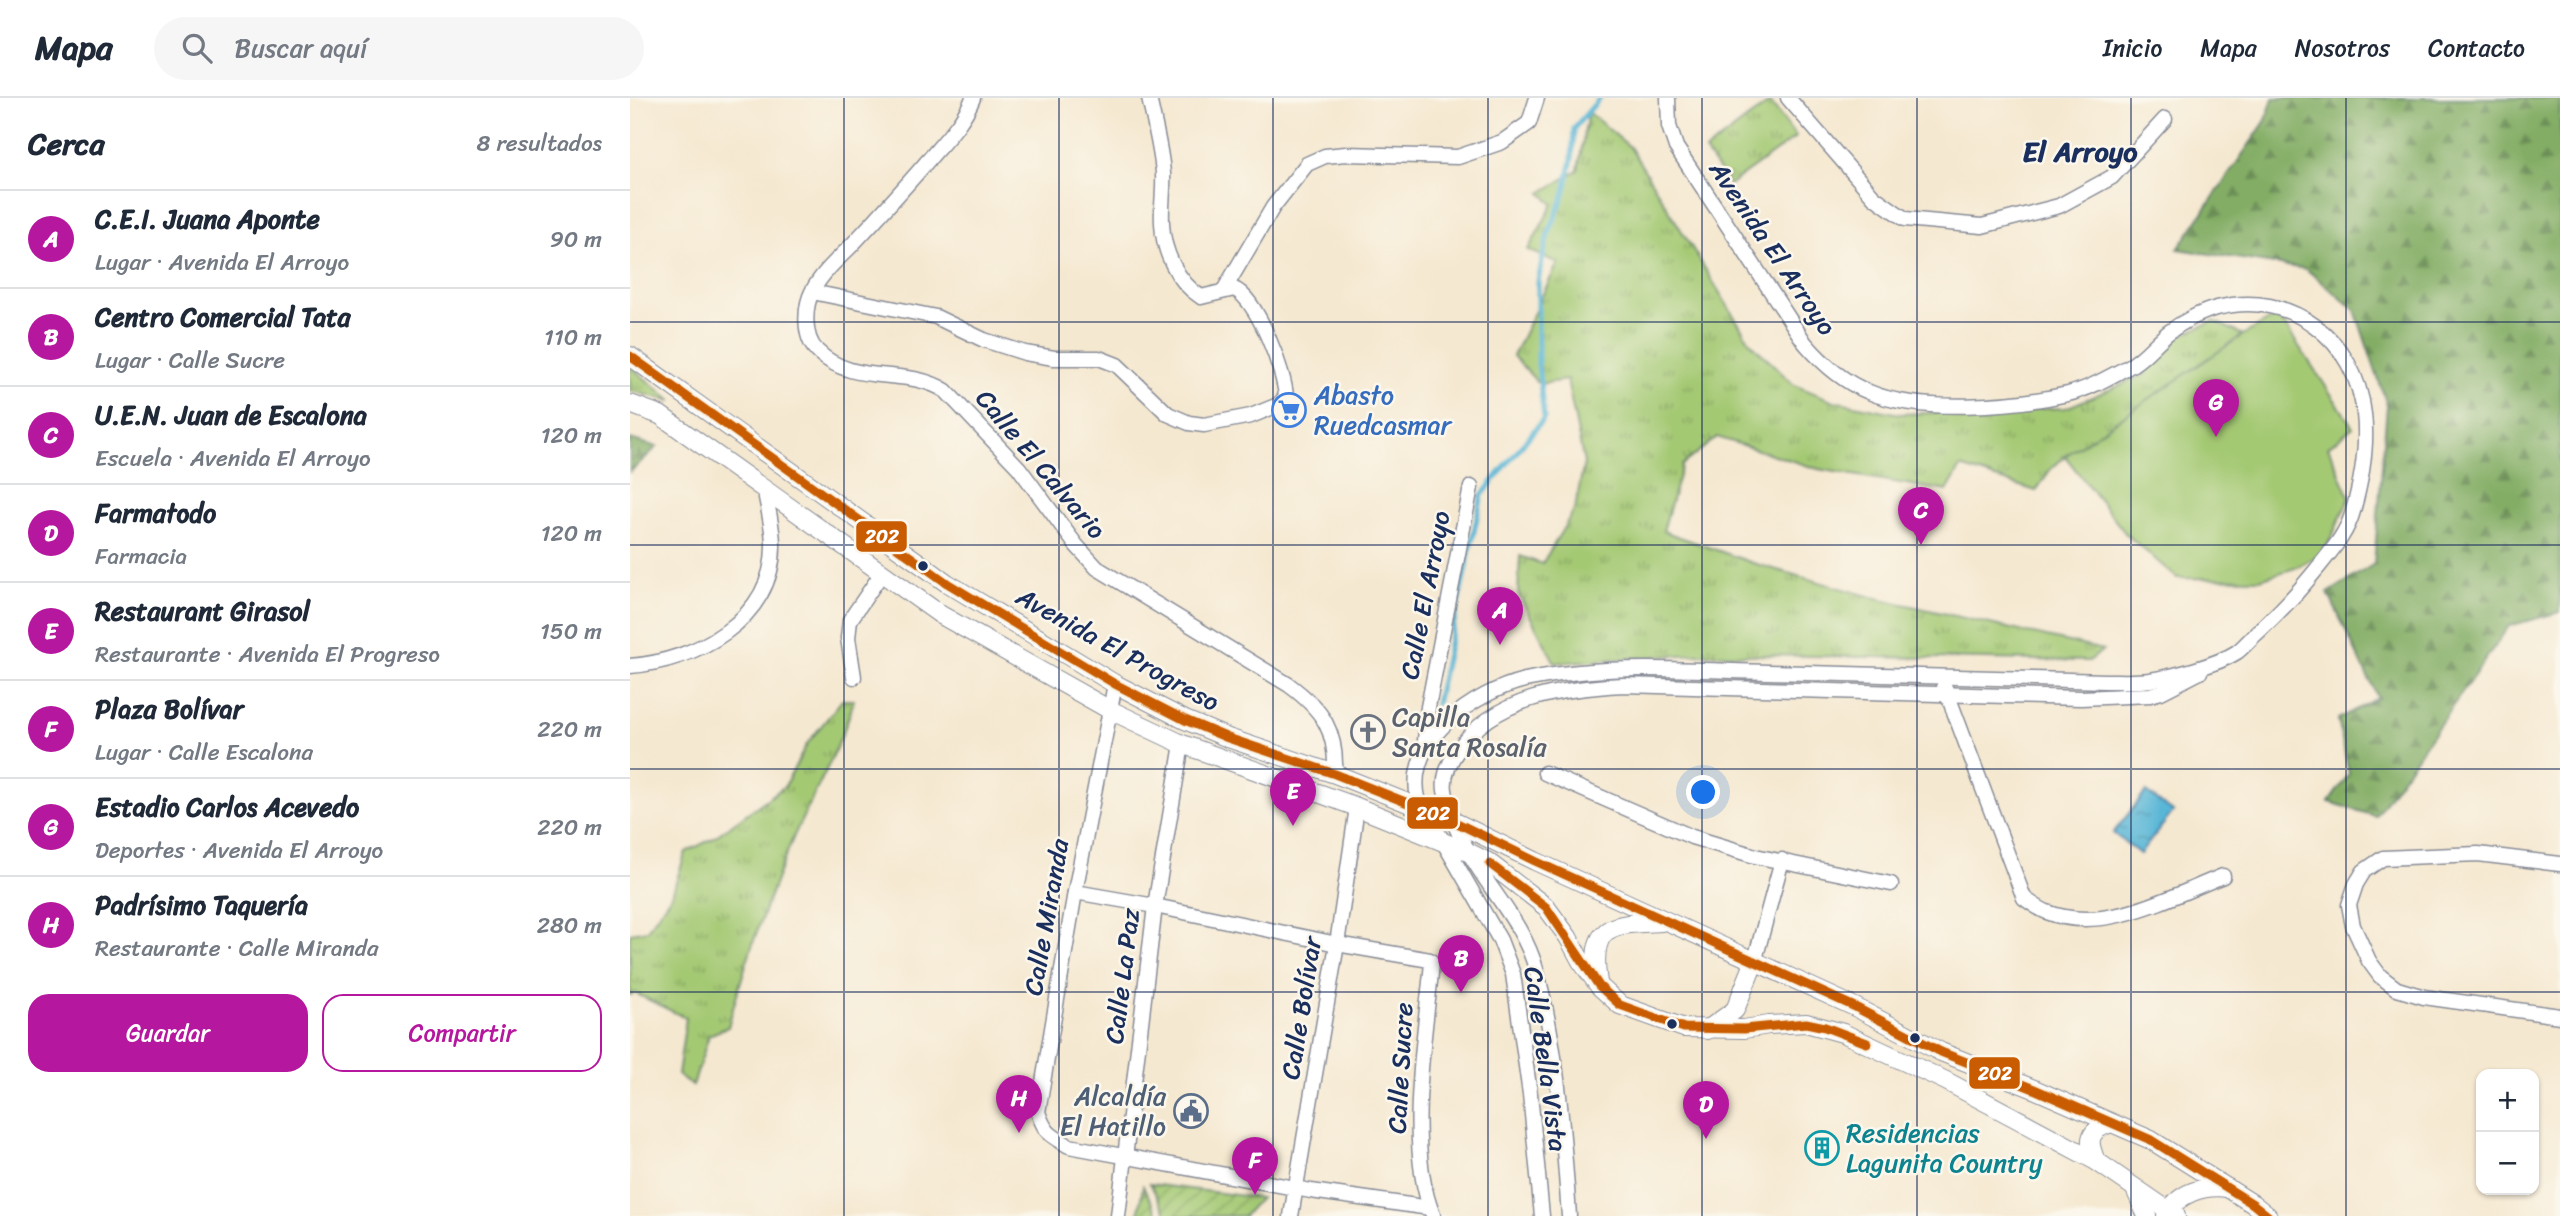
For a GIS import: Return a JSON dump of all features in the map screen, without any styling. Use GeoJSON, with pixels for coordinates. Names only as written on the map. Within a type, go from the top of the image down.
{"type":"FeatureCollection","features":[{"type":"Feature","properties":{"kind":"street"},"geometry":{"type":"LineString","coordinates":[[812,292],[828,270],[916,175],[968,112],[973,98]]}},
{"type":"Feature","properties":{"kind":"street"},"geometry":{"type":"LineString","coordinates":[[1149,98],[1163,167],[1161,224],[1173,265],[1188,289],[1201,297],[1224,290],[1273,207],[1307,164],[1325,156],[1346,154],[1458,157],[1502,142],[1529,123],[1537,98]]}},
{"type":"Feature","properties":{"kind":"street","name":"Avenida El Arroyo"},"geometry":{"type":"LineString","coordinates":[[1442,841],[1418,797],[1417,767],[1447,722],[1479,697],[1524,681],[1616,668],[2147,680],[2212,662],[2237,652],[2280,614],[2342,537],[2352,516],[2364,465],[2366,440],[2362,398],[2338,349],[2319,328],[2298,314],[2280,307],[2260,304],[2216,308],[2169,332],[2130,366],[2084,389],[2068,394],[2008,402],[1932,405],[1870,393],[1824,365],[1805,344],[1676,147],[1669,126],[1668,98]]}},
{"type":"Feature","properties":{"kind":"street"},"geometry":{"type":"LineString","coordinates":[[1788,98],[1874,197],[1905,219],[1982,226],[2059,206],[2112,177],[2165,119]]}},
{"type":"Feature","properties":{"kind":"street","name":"Calle El Calvario"},"geometry":{"type":"LineString","coordinates":[[1224,290],[1234,289],[1245,295],[1276,356],[1285,382],[1286,397],[1278,405],[1251,416],[1204,425],[1189,423],[1168,414],[1117,365],[1099,358],[1054,358],[1025,353],[984,340],[936,317],[812,292],[806,318],[809,336],[816,350],[847,371],[918,379],[932,382],[946,391],[1019,468],[1097,568],[1310,700],[1324,717],[1330,731],[1335,775]]}},
{"type":"Feature","properties":{"kind":"street","name":"Avenida El Progreso"},"geometry":{"type":"LineString","coordinates":[[630,356],[947,583],[1115,684],[1185,720],[1228,738],[1335,775],[1453,821],[1665,922],[1855,1007],[1941,1052],[2151,1140],[2268,1216]]}},
{"type":"Feature","properties":{"kind":"street","name":"Avenida El Progreso"},"geometry":{"type":"LineString","coordinates":[[630,404],[660,415],[942,615],[1110,710],[1182,744],[1357,807],[1442,841],[1468,852],[1500,871],[1546,907],[1599,986],[1620,1005],[1684,1028],[1744,1029],[1787,1023],[1825,1027],[1889,1053],[1946,1081],[2096,1161],[2170,1214]]}},
{"type":"Feature","properties":{"kind":"street","name":"Calle El Arroyo"},"geometry":{"type":"LineString","coordinates":[[1424,754],[1428,707],[1471,487]]}},
{"type":"Feature","properties":{"kind":"street"},"geometry":{"type":"LineString","coordinates":[[630,666],[690,653],[739,622],[755,605],[768,579],[773,546],[765,492]]}},
{"type":"Feature","properties":{"kind":"street"},"geometry":{"type":"LineString","coordinates":[[854,677],[849,638],[850,620],[882,573]]}},
{"type":"Feature","properties":{"kind":"street","name":"Avenida El Arroyo"},"geometry":{"type":"LineString","coordinates":[[1569,1216],[1556,1059],[1536,967],[1517,927],[1468,852],[1453,821],[1445,788],[1450,764],[1473,730],[1497,713],[1549,694],[1590,686],[2081,698],[2150,695],[2161,692],[2193,677],[2212,662]]}},
{"type":"Feature","properties":{"kind":"street"},"geometry":{"type":"LineString","coordinates":[[1942,677],[2024,898],[2047,912],[2073,919],[2116,918],[2223,876]]}},
{"type":"Feature","properties":{"kind":"street","name":"Calle Miranda"},"geometry":{"type":"LineString","coordinates":[[1115,684],[1075,892],[1038,1112],[1048,1134],[1069,1146],[1126,1156]]}},
{"type":"Feature","properties":{"kind":"street","name":"Calle La Paz"},"geometry":{"type":"LineString","coordinates":[[1118,1216],[1156,906],[1182,744]]}},
{"type":"Feature","properties":{"kind":"street"},"geometry":{"type":"LineString","coordinates":[[1545,773],[1692,837],[1755,856],[1891,884]]}},
{"type":"Feature","properties":{"kind":"street","name":"Calle Bolívar"},"geometry":{"type":"LineString","coordinates":[[1291,1216],[1357,807]]}},
{"type":"Feature","properties":{"kind":"street","name":"Calle Bella Vista"},"geometry":{"type":"LineString","coordinates":[[1442,841],[1500,940],[1513,974],[1542,1216]]}},
{"type":"Feature","properties":{"kind":"street"},"geometry":{"type":"LineString","coordinates":[[2560,864],[2478,854],[2383,858],[2364,871],[2349,905],[2353,926],[2369,961],[2380,976],[2397,989],[2424,997],[2560,1016]]}},
{"type":"Feature","properties":{"kind":"street"},"geometry":{"type":"LineString","coordinates":[[1707,1030],[1735,1010],[1755,963],[1782,860]]}},
{"type":"Feature","properties":{"kind":"street"},"geometry":{"type":"LineString","coordinates":[[1075,892],[1337,944]]}},
{"type":"Feature","properties":{"kind":"street"},"geometry":{"type":"LineString","coordinates":[[1599,986],[1595,950],[1608,931],[1628,923],[1665,922]]}},
{"type":"Feature","properties":{"kind":"street","name":"Calle Sucre"},"geometry":{"type":"LineString","coordinates":[[1337,944],[1426,958],[1432,963],[1419,1098],[1419,1139],[1432,1212]]}},
{"type":"Feature","properties":{"kind":"street"},"geometry":{"type":"LineString","coordinates":[[2096,1161],[2090,1146],[2091,1135],[2100,1127],[2111,1123]]}},
{"type":"Feature","properties":{"kind":"street"},"geometry":{"type":"LineString","coordinates":[[1126,1156],[1432,1212]]}},
{"type":"Feature","properties":{"kind":"street"},"geometry":{"type":"LineString","coordinates":[[2131,1184],[2139,1195],[2147,1216]]}},
{"type":"Feature","properties":{"kind":"street"},"geometry":{"type":"LineString","coordinates":[[2170,1214],[2185,1196],[2198,1189],[2211,1186],[2228,1188]]}},
{"type":"Feature","properties":{"kind":"green space"},"geometry":{"type":"Polygon","coordinates":[[[2273,98],[2560,98],[2560,612],[2509,626],[2375,816],[2329,802],[2349,774],[2338,719],[2378,698],[2328,593],[2374,564],[2387,405],[2355,310],[2306,269],[2178,249],[2266,120],[2273,98]]]}},
{"type":"Feature","properties":{"kind":"green space"},"geometry":{"type":"Polygon","coordinates":[[[1770,102],[1796,137],[1729,185],[1705,151],[1770,102]]]}},
{"type":"Feature","properties":{"kind":"green space"},"geometry":{"type":"Polygon","coordinates":[[[1588,112],[1630,147],[1750,342],[1794,385],[1834,401],[1900,414],[2066,408],[2144,375],[2178,336],[2214,321],[2243,335],[2065,456],[2050,470],[2036,491],[1961,467],[1947,491],[1818,469],[1717,437],[1682,465],[1663,531],[1753,563],[1868,596],[2103,650],[2089,661],[1697,654],[1555,663],[1518,593],[1520,556],[1542,564],[1575,509],[1584,463],[1567,380],[1539,384],[1513,356],[1558,263],[1528,250],[1553,204],[1541,193],[1578,170],[1588,112]]]}},
{"type":"Feature","properties":{"kind":"green space"},"geometry":{"type":"Polygon","coordinates":[[[2278,315],[2353,427],[2328,447],[2350,497],[2324,553],[2295,568],[2260,579],[2177,578],[2126,534],[2065,456],[2243,335],[2278,315]]]}},
{"type":"Feature","properties":{"kind":"green space"},"geometry":{"type":"Polygon","coordinates":[[[630,366],[672,401],[630,391],[630,366]]]}},
{"type":"Feature","properties":{"kind":"green space"},"geometry":{"type":"Polygon","coordinates":[[[630,439],[657,447],[630,472],[630,439]]]}},
{"type":"Feature","properties":{"kind":"green space"},"geometry":{"type":"Polygon","coordinates":[[[842,700],[854,700],[842,736],[793,838],[749,956],[728,1027],[709,1035],[693,1086],[678,1075],[686,1018],[635,993],[630,995],[630,933],[647,930],[672,894],[686,852],[712,839],[785,786],[807,744],[842,700]]]}},
{"type":"Feature","properties":{"kind":"green space"},"geometry":{"type":"Polygon","coordinates":[[[1150,1184],[1260,1198],[1244,1216],[1168,1216],[1150,1184]]]}},
{"type":"Feature","properties":{"kind":"green space"},"geometry":{"type":"Polygon","coordinates":[[[1143,1186],[1159,1216],[1138,1216],[1143,1186]]]}},
{"type":"Feature","properties":{"kind":"water"},"geometry":{"type":"Polygon","coordinates":[[[2146,792],[2173,812],[2140,854],[2113,833],[2146,792]]]}},
{"type":"Feature","properties":{"kind":"waterway"},"geometry":{"type":"LineString","coordinates":[[1436,704],[1482,495],[1544,418],[1538,365],[1538,281],[1547,238],[1564,195],[1572,159],[1574,128],[1600,98]]}},
{"type":"Feature","properties":{"kind":"transit line","name":"202"},"geometry":{"type":"LineString","coordinates":[[630,356],[947,583],[1115,684],[1185,720],[1228,738],[1335,774],[1453,821],[1855,1007],[1941,1052],[2151,1140],[2268,1216]]}},
{"type":"Feature","properties":{"kind":"transit line","name":"202"},"geometry":{"type":"LineString","coordinates":[[1490,864],[1546,907],[1599,986],[1620,1005],[1684,1028],[1744,1029],[1806,1023],[1825,1027],[1867,1043]]}},
{"type":"Feature","properties":{"kind":"place","name":"Abasto Ruedcasmar"},"geometry":{"type":"Point","coordinates":[1289,410]}},
{"type":"Feature","properties":{"kind":"place","name":"Estadio Carlos Acevedo"},"geometry":{"type":"Point","coordinates":[2216,437]}},
{"type":"Feature","properties":{"kind":"place","name":"U.E.N. Juan de Escalona"},"geometry":{"type":"Point","coordinates":[1921,545]}},
{"type":"Feature","properties":{"kind":"place","name":"C.E.I. Juana Aponte"},"geometry":{"type":"Point","coordinates":[1500,645]}},
{"type":"Feature","properties":{"kind":"place","name":"Capilla Santa Rosalía"},"geometry":{"type":"Point","coordinates":[1368,732]}},
{"type":"Feature","properties":{"kind":"place","name":"Restaurant Girasol"},"geometry":{"type":"Point","coordinates":[1293,826]}},
{"type":"Feature","properties":{"kind":"place","name":"Centro Comercial Tata"},"geometry":{"type":"Point","coordinates":[1461,993]}},
{"type":"Feature","properties":{"kind":"place","name":"Alcaldía El Hatillo"},"geometry":{"type":"Point","coordinates":[1191,1111]}},
{"type":"Feature","properties":{"kind":"place","name":"Padrísimo Taquería"},"geometry":{"type":"Point","coordinates":[1019,1133]}},
{"type":"Feature","properties":{"kind":"place","name":"Farmatodo"},"geometry":{"type":"Point","coordinates":[1706,1139]}},
{"type":"Feature","properties":{"kind":"place","name":"Residencias Lagunita Country"},"geometry":{"type":"Point","coordinates":[1822,1148]}},
{"type":"Feature","properties":{"kind":"place","name":"Plaza Bolívar"},"geometry":{"type":"Point","coordinates":[1255,1195]}},
{"type":"Feature","properties":{"kind":"district","name":"El Arroyo"},"geometry":{"type":"Point","coordinates":[2080,151]}}]}
